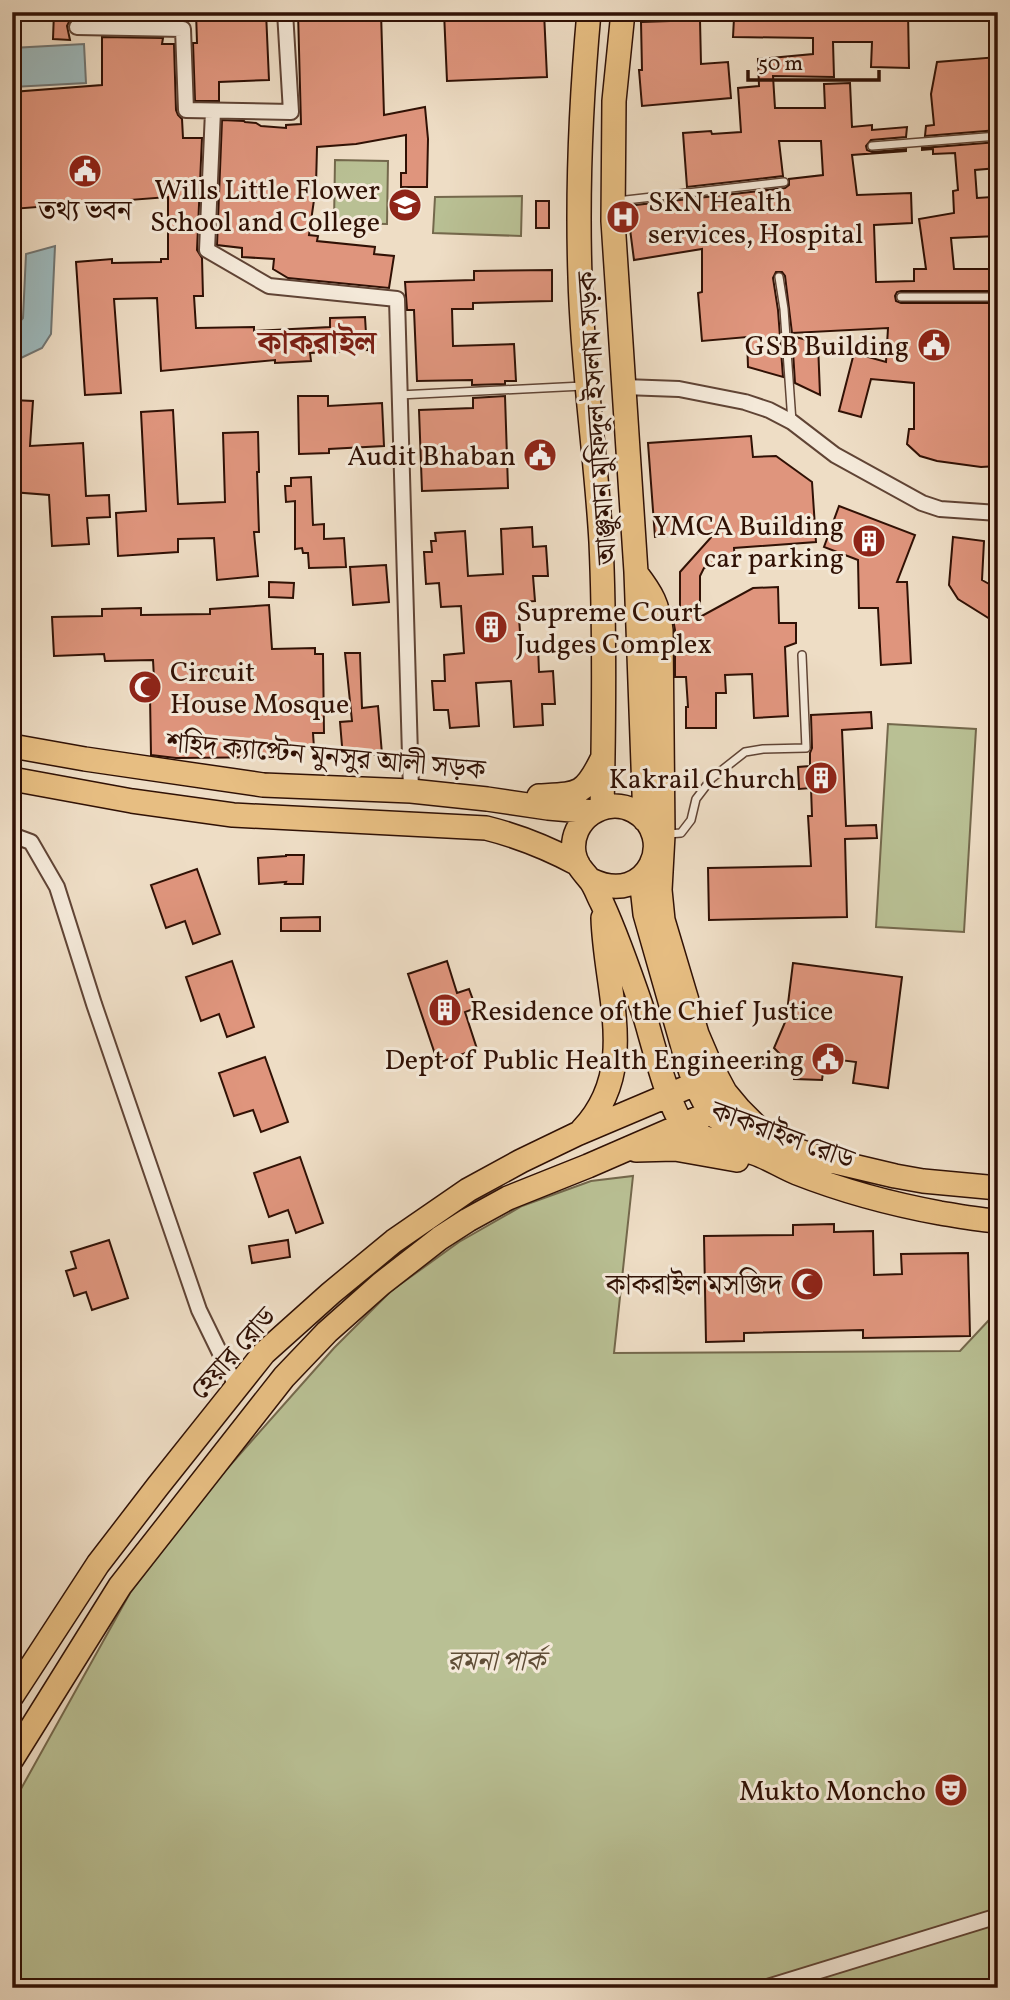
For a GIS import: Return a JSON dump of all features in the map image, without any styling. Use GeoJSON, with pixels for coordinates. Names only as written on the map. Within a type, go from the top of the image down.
{"type":"FeatureCollection","features":[{"type":"Feature","properties":{"kind":"main road"},"geometry":{"type":"LineString","coordinates":[[580,12],[588,23]]}},
{"type":"Feature","properties":{"kind":"main road","name":"আঞ্জুমান মুফিদুল ইসলাম সড়ক"},"geometry":{"type":"LineString","coordinates":[[623,12],[614,100],[613,201],[636,572],[645,820]]}},
{"type":"Feature","properties":{"kind":"main road","name":"আঞ্জুমান মুফিদুল ইসলাম সড়ক"},"geometry":{"type":"LineString","coordinates":[[588,23],[579,157],[579,222],[587,386],[601,542],[603,756],[598,810]]}},
{"type":"Feature","properties":{"kind":"main road"},"geometry":{"type":"LineString","coordinates":[[636,572],[659,609],[661,630],[654,858],[663,920],[697,1034],[709,1062],[725,1092],[772,1142]]}},
{"type":"Feature","properties":{"kind":"main road","name":"শহিদ ক্যাপ্টেন মুনসুর আলী সড়ক"},"geometry":{"type":"LineString","coordinates":[[12,746],[263,785],[411,790],[548,808],[598,810]]}},
{"type":"Feature","properties":{"kind":"main road"},"geometry":{"type":"LineString","coordinates":[[487,799],[513,794],[562,794],[583,789],[591,781],[603,756]]}},
{"type":"Feature","properties":{"kind":"main road"},"geometry":{"type":"LineString","coordinates":[[12,779],[132,801],[233,815],[486,828],[553,850],[603,886],[616,888],[629,885],[654,858],[655,843],[645,820],[625,807],[614,806],[598,810],[584,819],[574,841],[574,852],[584,872]]}},
{"type":"Feature","properties":{"kind":"main road","name":"কাকরাইল রোড"},"geometry":{"type":"LineString","coordinates":[[654,858],[645,914],[695,1084],[710,1113],[729,1125],[823,1159],[923,1181],[998,1188]]}},
{"type":"Feature","properties":{"kind":"main road","name":"কাকরাইল রোড"},"geometry":{"type":"LineString","coordinates":[[584,872],[603,905],[622,948],[669,1095],[682,1125],[700,1135],[843,1189],[901,1206],[998,1221]]}},
{"type":"Feature","properties":{"kind":"main road"},"geometry":{"type":"LineString","coordinates":[[577,1135],[600,1108],[607,1093],[616,1045],[604,940],[603,905]]}},
{"type":"Feature","properties":{"kind":"main road","name":"হেয়ার রোড"},"geometry":{"type":"LineString","coordinates":[[12,1696],[98,1564],[264,1353],[394,1241],[468,1190],[521,1161],[695,1084]]}},
{"type":"Feature","properties":{"kind":"main road"},"geometry":{"type":"LineString","coordinates":[[12,1759],[120,1587],[284,1377],[327,1332],[381,1284],[440,1238],[478,1214],[508,1198],[710,1113]]}},
{"type":"Feature","properties":{"kind":"main road"},"geometry":{"type":"LineString","coordinates":[[612,1155],[675,1149],[796,1172]]}},
{"type":"Feature","properties":{"kind":"main road"},"geometry":{"type":"LineString","coordinates":[[160,1483],[183,1506]]}},
{"type":"Feature","properties":{"kind":"street"},"geometry":{"type":"LineString","coordinates":[[77,27],[183,29],[186,110],[291,112],[285,12]]}},
{"type":"Feature","properties":{"kind":"street"},"geometry":{"type":"LineString","coordinates":[[212,111],[207,250],[269,286],[397,299],[411,790]]}},
{"type":"Feature","properties":{"kind":"street"},"geometry":{"type":"LineString","coordinates":[[624,387],[679,389],[745,402],[769,410],[792,422],[835,455],[922,503],[940,509],[998,513]]}},
{"type":"Feature","properties":{"kind":"street"},"geometry":{"type":"LineString","coordinates":[[12,835],[31,842],[57,887],[199,1310],[237,1388]]}},
{"type":"Feature","properties":{"kind":"street"},"geometry":{"type":"LineString","coordinates":[[764,1988],[998,1916]]}},
{"type":"Feature","properties":{"kind":"lane"},"geometry":{"type":"LineString","coordinates":[[872,146],[998,136]]}},
{"type":"Feature","properties":{"kind":"lane"},"geometry":{"type":"LineString","coordinates":[[613,201],[784,182]]}},
{"type":"Feature","properties":{"kind":"lane"},"geometry":{"type":"LineString","coordinates":[[779,277],[784,309],[792,422]]}},
{"type":"Feature","properties":{"kind":"lane"},"geometry":{"type":"LineString","coordinates":[[901,297],[998,297]]}},
{"type":"Feature","properties":{"kind":"lane"},"geometry":{"type":"LineString","coordinates":[[399,395],[587,386]]}},
{"type":"Feature","properties":{"kind":"lane"},"geometry":{"type":"LineString","coordinates":[[654,858],[691,820],[696,799],[712,778],[745,752],[806,748],[802,655]]}},
{"type":"Feature","properties":{"kind":"green space"},"geometry":{"type":"Polygon","coordinates":[[[335,160],[388,161],[387,224],[334,223],[335,160]]]}},
{"type":"Feature","properties":{"kind":"green space"},"geometry":{"type":"Polygon","coordinates":[[[522,196],[521,236],[433,233],[435,197],[522,196]]]}},
{"type":"Feature","properties":{"kind":"green space"},"geometry":{"type":"Polygon","coordinates":[[[888,724],[976,729],[964,932],[876,927],[888,724]]]}},
{"type":"Feature","properties":{"kind":"green space","name":"রমনা পার্ক"},"geometry":{"type":"Polygon","coordinates":[[[633,1176],[614,1353],[960,1351],[989,1320],[998,1248],[998,1988],[12,1988],[12,1805],[130,1593],[210,1488],[334,1348],[391,1291],[459,1242],[522,1206],[591,1181],[633,1176]]]}},
{"type":"Feature","properties":{"kind":"water"},"geometry":{"type":"Polygon","coordinates":[[[84,44],[86,83],[13,87],[12,48],[84,44]]]}},
{"type":"Feature","properties":{"kind":"water"},"geometry":{"type":"Polygon","coordinates":[[[55,246],[51,334],[42,348],[19,359],[12,359],[12,328],[23,318],[26,254],[55,246]]]}},
{"type":"Feature","properties":{"kind":"building"},"geometry":{"type":"Polygon","coordinates":[[[54,12],[71,12],[67,26],[70,40],[53,39],[54,12]]]}},
{"type":"Feature","properties":{"kind":"building"},"geometry":{"type":"Polygon","coordinates":[[[196,12],[266,12],[269,80],[219,82],[219,101],[195,101],[193,43],[197,43],[196,12]]]}},
{"type":"Feature","properties":{"kind":"building"},"geometry":{"type":"Polygon","coordinates":[[[298,12],[381,12],[384,115],[425,107],[428,139],[427,187],[401,187],[401,173],[406,173],[406,135],[356,144],[317,147],[316,186],[309,235],[318,236],[317,241],[375,247],[374,254],[394,256],[389,288],[288,278],[273,269],[274,259],[242,257],[242,248],[217,245],[222,120],[286,128],[286,125],[301,124],[298,12]]]}},
{"type":"Feature","properties":{"kind":"building"},"geometry":{"type":"Polygon","coordinates":[[[444,12],[544,12],[547,77],[447,81],[444,12]]]}},
{"type":"Feature","properties":{"kind":"building"},"geometry":{"type":"Polygon","coordinates":[[[807,12],[908,12],[909,68],[871,67],[872,42],[833,42],[834,77],[773,76],[775,108],[825,108],[824,84],[850,83],[852,127],[872,125],[872,130],[907,127],[906,137],[871,140],[866,146],[867,150],[872,152],[906,151],[852,155],[857,195],[911,193],[912,223],[874,225],[876,282],[914,281],[914,269],[926,269],[919,219],[954,213],[953,191],[958,190],[955,153],[933,154],[933,149],[922,148],[998,142],[998,168],[975,170],[977,198],[992,197],[992,204],[998,206],[998,236],[951,238],[954,269],[998,269],[998,291],[901,291],[895,296],[896,301],[901,303],[998,303],[998,466],[981,467],[937,461],[920,456],[907,444],[909,429],[914,429],[914,383],[871,379],[861,417],[839,411],[854,353],[886,362],[888,328],[792,333],[785,276],[782,272],[776,272],[773,278],[783,377],[748,367],[747,337],[702,341],[698,293],[702,292],[702,249],[634,260],[627,206],[785,188],[789,185],[789,179],[823,175],[821,141],[779,141],[783,176],[687,187],[683,133],[741,132],[738,88],[759,86],[758,59],[813,54],[813,38],[733,37],[734,18],[807,20],[807,12]]]}},
{"type":"Feature","properties":{"kind":"building"},"geometry":{"type":"Polygon","coordinates":[[[700,20],[701,64],[728,62],[731,98],[642,106],[639,70],[642,70],[641,22],[700,20]]]}},
{"type":"Feature","properties":{"kind":"building"},"geometry":{"type":"Polygon","coordinates":[[[102,37],[163,38],[162,44],[174,44],[176,110],[182,119],[183,138],[202,138],[197,250],[202,258],[203,296],[194,296],[196,328],[254,327],[254,331],[330,327],[330,318],[365,317],[367,350],[310,353],[311,361],[275,363],[275,360],[161,371],[157,298],[114,299],[121,393],[85,395],[76,262],[112,259],[112,263],[161,262],[161,259],[168,259],[168,197],[12,209],[12,92],[102,85],[102,37]]]}},
{"type":"Feature","properties":{"kind":"building"},"geometry":{"type":"Polygon","coordinates":[[[998,57],[998,130],[925,136],[926,126],[934,125],[931,94],[937,62],[998,57]]]}},
{"type":"Feature","properties":{"kind":"building"},"geometry":{"type":"Polygon","coordinates":[[[536,201],[549,201],[549,228],[536,228],[536,201]]]}},
{"type":"Feature","properties":{"kind":"building"},"geometry":{"type":"Polygon","coordinates":[[[552,270],[552,301],[473,303],[473,309],[452,309],[453,346],[514,344],[516,381],[472,385],[472,380],[417,381],[414,310],[407,310],[405,282],[474,280],[474,271],[552,270]]]}},
{"type":"Feature","properties":{"kind":"building"},"geometry":{"type":"Polygon","coordinates":[[[792,336],[818,343],[820,395],[795,383],[792,336]]]}},
{"type":"Feature","properties":{"kind":"building"},"geometry":{"type":"Polygon","coordinates":[[[298,396],[328,396],[328,406],[382,403],[384,446],[329,449],[329,453],[299,454],[298,396]]]}},
{"type":"Feature","properties":{"kind":"building"},"geometry":{"type":"Polygon","coordinates":[[[505,396],[508,488],[422,491],[419,410],[473,408],[473,398],[505,396]]]}},
{"type":"Feature","properties":{"kind":"building"},"geometry":{"type":"Polygon","coordinates":[[[12,400],[33,401],[30,446],[83,443],[86,496],[109,495],[110,517],[87,518],[89,544],[52,546],[49,495],[12,492],[12,400]]]}},
{"type":"Feature","properties":{"kind":"building"},"geometry":{"type":"Polygon","coordinates":[[[173,410],[178,504],[225,502],[223,433],[258,432],[259,532],[254,532],[258,576],[217,580],[214,538],[178,539],[178,552],[118,556],[116,513],[146,511],[141,412],[173,410]]]}},
{"type":"Feature","properties":{"kind":"building"},"geometry":{"type":"Polygon","coordinates":[[[751,436],[753,457],[776,456],[812,482],[816,542],[734,548],[735,563],[715,563],[704,568],[700,576],[700,617],[753,588],[778,587],[779,623],[796,623],[796,643],[785,647],[788,716],[754,718],[752,674],[725,675],[726,693],[716,693],[716,728],[686,728],[686,677],[675,677],[675,630],[671,608],[680,607],[680,572],[715,533],[655,537],[648,443],[751,436]]]}},
{"type":"Feature","properties":{"kind":"building"},"geometry":{"type":"Polygon","coordinates":[[[311,477],[313,525],[324,524],[324,539],[344,538],[346,567],[309,568],[308,553],[303,553],[302,548],[295,549],[295,501],[286,502],[285,486],[291,486],[291,478],[311,477]]]}},
{"type":"Feature","properties":{"kind":"building"},"geometry":{"type":"Polygon","coordinates":[[[839,506],[915,535],[897,582],[907,582],[911,663],[881,665],[878,608],[859,608],[858,560],[824,547],[839,506]]]}},
{"type":"Feature","properties":{"kind":"building","name":"Supreme Court Judges Complex"},"geometry":{"type":"Polygon","coordinates":[[[532,527],[533,547],[546,546],[548,576],[533,576],[535,601],[518,602],[521,647],[538,646],[539,672],[553,671],[555,704],[542,704],[543,725],[514,727],[511,681],[476,683],[479,726],[450,728],[448,710],[434,710],[432,681],[445,681],[444,655],[464,653],[461,606],[441,607],[439,583],[426,584],[424,552],[432,552],[431,541],[436,541],[435,533],[465,531],[468,576],[503,574],[501,529],[532,527]]]}},
{"type":"Feature","properties":{"kind":"building"},"geometry":{"type":"Polygon","coordinates":[[[953,537],[984,541],[982,580],[998,589],[998,624],[958,599],[949,585],[953,537]]]}},
{"type":"Feature","properties":{"kind":"building"},"geometry":{"type":"Polygon","coordinates":[[[386,565],[389,602],[353,605],[350,567],[386,565]]]}},
{"type":"Feature","properties":{"kind":"building"},"geometry":{"type":"Polygon","coordinates":[[[269,582],[294,583],[293,598],[269,597],[269,582]]]}},
{"type":"Feature","properties":{"kind":"building"},"geometry":{"type":"Polygon","coordinates":[[[269,605],[272,649],[315,648],[315,654],[323,654],[324,733],[313,733],[314,748],[273,749],[273,757],[176,758],[151,755],[150,696],[155,696],[153,660],[105,661],[104,654],[54,656],[52,617],[102,616],[102,609],[141,608],[141,615],[210,614],[210,609],[269,605]]]}},
{"type":"Feature","properties":{"kind":"building"},"geometry":{"type":"Polygon","coordinates":[[[345,653],[360,653],[362,708],[378,706],[382,754],[343,758],[340,722],[352,721],[345,653]]]}},
{"type":"Feature","properties":{"kind":"building"},"geometry":{"type":"Polygon","coordinates":[[[871,712],[872,728],[842,730],[846,826],[876,825],[877,838],[845,839],[847,917],[709,920],[708,868],[811,866],[808,816],[812,816],[811,788],[799,789],[798,767],[810,766],[811,715],[871,712]]]}},
{"type":"Feature","properties":{"kind":"building"},"geometry":{"type":"Polygon","coordinates":[[[304,855],[303,884],[259,884],[258,858],[304,855]]]}},
{"type":"Feature","properties":{"kind":"building"},"geometry":{"type":"Polygon","coordinates":[[[197,869],[220,934],[193,944],[185,921],[166,928],[151,885],[197,869]]]}},
{"type":"Feature","properties":{"kind":"building"},"geometry":{"type":"Polygon","coordinates":[[[320,917],[320,931],[281,931],[281,918],[320,917]]]}},
{"type":"Feature","properties":{"kind":"building"},"geometry":{"type":"Polygon","coordinates":[[[232,961],[254,1027],[227,1037],[219,1014],[201,1021],[186,977],[232,961]]]}},
{"type":"Feature","properties":{"kind":"building","name":"Residence of the Chief Justice"},"geometry":{"type":"Polygon","coordinates":[[[447,961],[457,993],[469,989],[476,1008],[465,1012],[477,1049],[438,1063],[408,974],[447,961]]]}},
{"type":"Feature","properties":{"kind":"building"},"geometry":{"type":"Polygon","coordinates":[[[793,963],[902,977],[888,1088],[853,1083],[856,1062],[825,1058],[822,1080],[794,1079],[794,1071],[757,1069],[780,1054],[774,1048],[786,1020],[793,963]]]}},
{"type":"Feature","properties":{"kind":"building"},"geometry":{"type":"Polygon","coordinates":[[[265,1057],[288,1122],[261,1132],[253,1110],[234,1116],[219,1073],[265,1057]]]}},
{"type":"Feature","properties":{"kind":"building"},"geometry":{"type":"Polygon","coordinates":[[[300,1157],[323,1223],[296,1233],[288,1210],[269,1217],[254,1173],[300,1157]]]}},
{"type":"Feature","properties":{"kind":"building","name":"কাকরাইল মসজিদ"},"geometry":{"type":"Polygon","coordinates":[[[834,1224],[834,1232],[873,1231],[874,1275],[902,1274],[901,1254],[968,1253],[970,1336],[863,1338],[863,1330],[744,1333],[744,1341],[706,1342],[704,1236],[793,1235],[793,1225],[834,1224]]]}},
{"type":"Feature","properties":{"kind":"building"},"geometry":{"type":"Polygon","coordinates":[[[109,1240],[128,1298],[92,1310],[86,1292],[74,1296],[66,1271],[76,1268],[71,1252],[109,1240]]]}},
{"type":"Feature","properties":{"kind":"building"},"geometry":{"type":"Polygon","coordinates":[[[288,1240],[290,1257],[252,1263],[249,1246],[288,1240]]]}},
{"type":"Feature","properties":{"kind":"place","name":"তথ্য ভবন"},"geometry":{"type":"Point","coordinates":[85,171]}},
{"type":"Feature","properties":{"kind":"place","name":"Wills Little Flower School and College"},"geometry":{"type":"Point","coordinates":[405,205]}},
{"type":"Feature","properties":{"kind":"place","name":"SKN Health services, Hospital"},"geometry":{"type":"Point","coordinates":[623,217]}},
{"type":"Feature","properties":{"kind":"place","name":"GSB Building"},"geometry":{"type":"Point","coordinates":[934,345]}},
{"type":"Feature","properties":{"kind":"place","name":"Audit Bhaban"},"geometry":{"type":"Point","coordinates":[540,455]}},
{"type":"Feature","properties":{"kind":"place","name":"YMCA Building car parking"},"geometry":{"type":"Point","coordinates":[869,541]}},
{"type":"Feature","properties":{"kind":"place","name":"Supreme Court Judges Complex"},"geometry":{"type":"Point","coordinates":[491,627]}},
{"type":"Feature","properties":{"kind":"place","name":"Circuit House Mosque"},"geometry":{"type":"Point","coordinates":[145,687]}},
{"type":"Feature","properties":{"kind":"place","name":"Kakrail Church"},"geometry":{"type":"Point","coordinates":[821,778]}},
{"type":"Feature","properties":{"kind":"place","name":"Residence of the Chief Justice"},"geometry":{"type":"Point","coordinates":[445,1010]}},
{"type":"Feature","properties":{"kind":"place","name":"Dept of Public Health Engineering"},"geometry":{"type":"Point","coordinates":[828,1059]}},
{"type":"Feature","properties":{"kind":"place","name":"কাকরাইল মসজিদ"},"geometry":{"type":"Point","coordinates":[807,1284]}},
{"type":"Feature","properties":{"kind":"place","name":"Mukto Moncho"},"geometry":{"type":"Point","coordinates":[951,1790]}},
{"type":"Feature","properties":{"kind":"district","name":"কাকরাইল"},"geometry":{"type":"Point","coordinates":[317,342]}}]}
